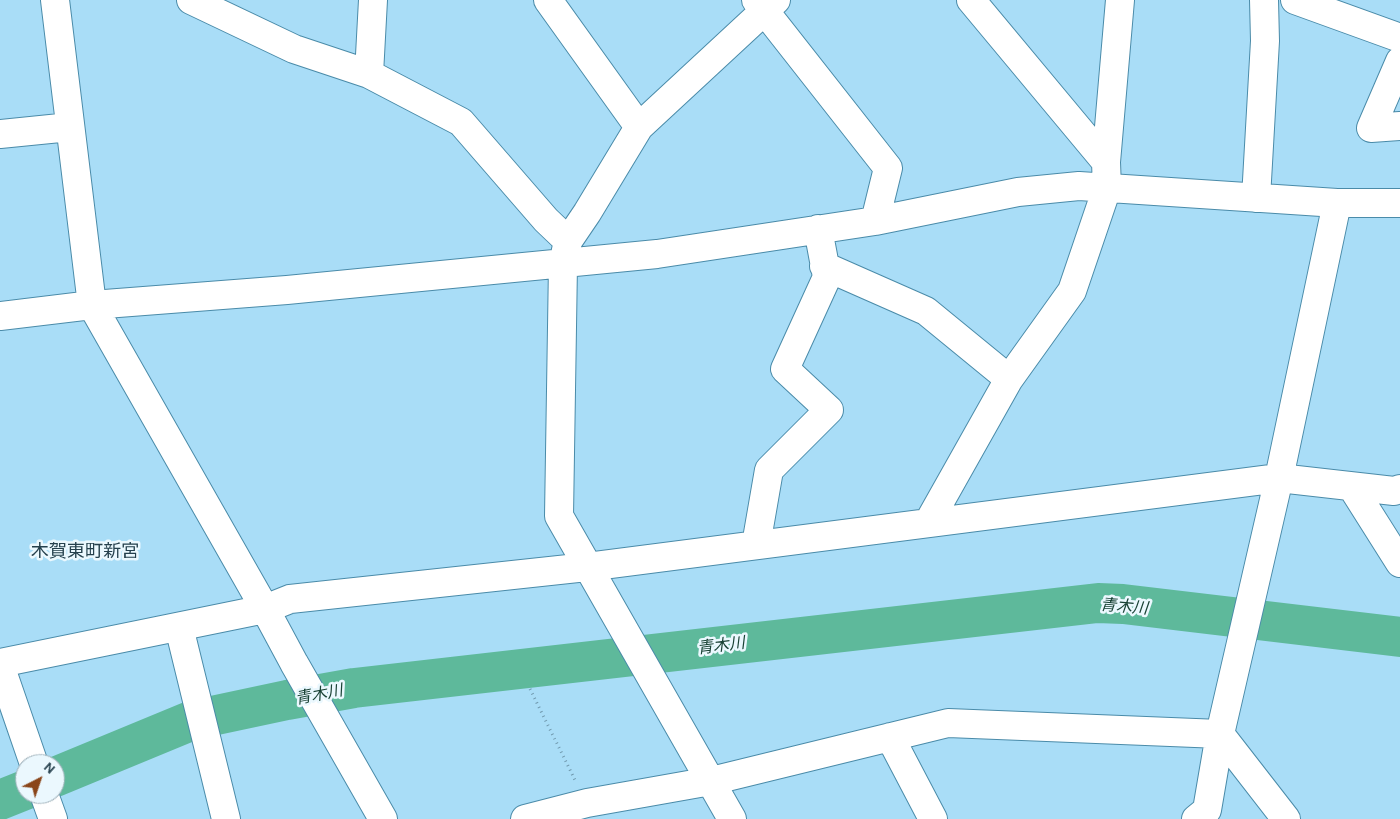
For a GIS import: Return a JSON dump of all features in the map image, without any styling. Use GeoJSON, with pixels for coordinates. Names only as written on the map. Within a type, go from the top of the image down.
{"type":"FeatureCollection","features":[{"type":"Feature","properties":{"kind":"street"},"geometry":{"type":"LineString","coordinates":[[55,0],[92,305],[266,609],[294,663],[383,819]]}},
{"type":"Feature","properties":{"kind":"street"},"geometry":{"type":"LineString","coordinates":[[191,0],[294,49],[369,74],[461,122],[546,220],[565,252]]}},
{"type":"Feature","properties":{"kind":"street"},"geometry":{"type":"LineString","coordinates":[[369,74],[373,0]]}},
{"type":"Feature","properties":{"kind":"street"},"geometry":{"type":"LineString","coordinates":[[548,0],[639,127]]}},
{"type":"Feature","properties":{"kind":"street"},"geometry":{"type":"LineString","coordinates":[[971,0],[1107,175]]}},
{"type":"Feature","properties":{"kind":"street"},"geometry":{"type":"LineString","coordinates":[[928,523],[1008,379],[1072,291],[1107,175],[1120,0]]}},
{"type":"Feature","properties":{"kind":"street"},"geometry":{"type":"LineString","coordinates":[[1256,198],[1265,41],[1264,0]]}},
{"type":"Feature","properties":{"kind":"street"},"geometry":{"type":"LineString","coordinates":[[1295,0],[1400,38]]}},
{"type":"Feature","properties":{"kind":"street"},"geometry":{"type":"LineString","coordinates":[[732,819],[559,516],[565,252],[639,127],[766,4],[888,168],[875,221]]}},
{"type":"Feature","properties":{"kind":"street"},"geometry":{"type":"LineString","coordinates":[[1400,61],[1371,128],[1400,126]]}},
{"type":"Feature","properties":{"kind":"street"},"geometry":{"type":"LineString","coordinates":[[0,134],[70,127]]}},
{"type":"Feature","properties":{"kind":"street"},"geometry":{"type":"LineString","coordinates":[[0,316],[92,305],[287,290],[565,252],[657,254],[875,221],[1018,192],[1079,186],[1107,175],[1256,198],[1337,203],[1400,203]]}},
{"type":"Feature","properties":{"kind":"street"},"geometry":{"type":"LineString","coordinates":[[1196,819],[1207,810],[1220,734],[1279,478],[1337,203]]}},
{"type":"Feature","properties":{"kind":"street"},"geometry":{"type":"LineString","coordinates":[[756,545],[769,470],[829,410],[785,369],[827,277],[818,229]]}},
{"type":"Feature","properties":{"kind":"street"},"geometry":{"type":"LineString","coordinates":[[824,266],[926,311],[1008,379]]}},
{"type":"Feature","properties":{"kind":"street"},"geometry":{"type":"LineString","coordinates":[[31,754],[0,664],[266,609],[290,599],[587,567],[1279,478],[1394,491],[1400,489]]}},
{"type":"Feature","properties":{"kind":"street"},"geometry":{"type":"LineString","coordinates":[[1352,487],[1400,563]]}},
{"type":"Feature","properties":{"kind":"street"},"geometry":{"type":"LineString","coordinates":[[179,627],[226,819]]}},
{"type":"Feature","properties":{"kind":"street"},"geometry":{"type":"LineString","coordinates":[[524,819],[591,811],[948,723],[1220,734],[1286,819]]}},
{"type":"Feature","properties":{"kind":"street"},"geometry":{"type":"LineString","coordinates":[[890,737],[933,819]]}},
{"type":"Feature","properties":{"kind":"path"},"geometry":{"type":"LineString","coordinates":[[530,690],[591,811]]}},
{"type":"Feature","properties":{"kind":"waterway","name":"青木川"},"geometry":{"type":"LineString","coordinates":[[65,773],[193,720],[354,688],[1098,603],[1123,604],[1400,637]]}},
{"type":"Feature","properties":{"kind":"waterway","name":"青木川"},"geometry":{"type":"LineString","coordinates":[[0,800],[15,794]]}},
{"type":"Feature","properties":{"kind":"district","name":"木賀東町新宮"},"geometry":{"type":"Point","coordinates":[85,552]}}]}
